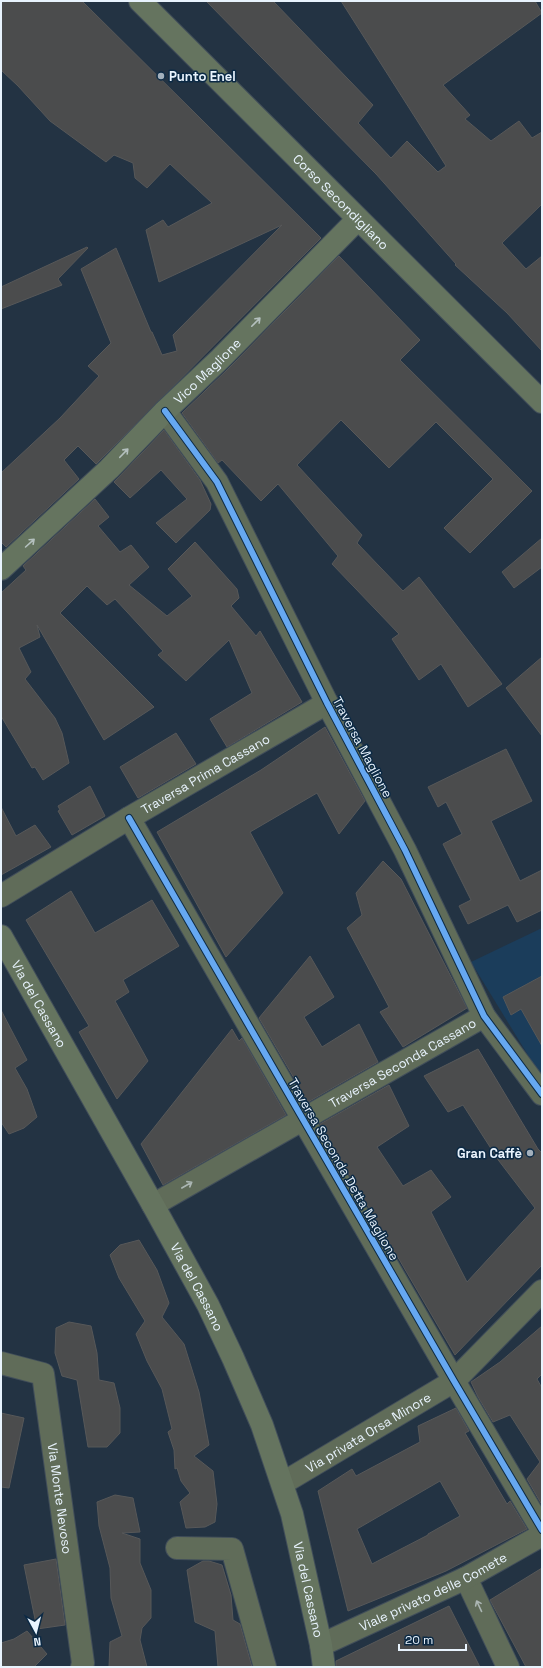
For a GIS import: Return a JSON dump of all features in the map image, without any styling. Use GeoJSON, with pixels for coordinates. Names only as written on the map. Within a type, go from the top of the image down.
{"type":"FeatureCollection","features":[{"type":"Feature","properties":{"kind":"main road","name":"Corso Secondigliano"},"geometry":{"type":"LineString","coordinates":[[140,1],[542,402]]}},
{"type":"Feature","properties":{"kind":"main road","name":"Vico Maglione"},"geometry":{"type":"LineString","coordinates":[[1,569],[109,469],[165,411],[220,359],[358,219]]}},
{"type":"Feature","properties":{"kind":"main road","name":"Via del Cassano"},"geometry":{"type":"LineString","coordinates":[[4,948],[153,1205],[208,1305],[233,1358],[262,1425],[283,1483],[292,1514],[321,1645],[324,1667]]}},
{"type":"Feature","properties":{"kind":"street","name":"Traversa Maglione"},"geometry":{"type":"LineString","coordinates":[[165,411],[217,482],[327,702],[405,850],[484,1016],[542,1094]]}},
{"type":"Feature","properties":{"kind":"street","name":"Traversa Prima Cassano"},"geometry":{"type":"LineString","coordinates":[[1,896],[327,702]]}},
{"type":"Feature","properties":{"kind":"street","name":"Traversa Seconda Detta Maglione"},"geometry":{"type":"LineString","coordinates":[[130,818],[302,1119],[542,1530]]}},
{"type":"Feature","properties":{"kind":"street","name":"Traversa Seconda Cassano"},"geometry":{"type":"LineString","coordinates":[[153,1205],[484,1016]]}},
{"type":"Feature","properties":{"kind":"street","name":"Via privata Orsa Minore"},"geometry":{"type":"LineString","coordinates":[[283,1483],[454,1381],[542,1291]]}},
{"type":"Feature","properties":{"kind":"street","name":"Via Monte Nevoso"},"geometry":{"type":"LineString","coordinates":[[1,1363],[43,1374],[83,1662],[82,1667]]}},
{"type":"Feature","properties":{"kind":"street","name":"Viale privato delle Comete"},"geometry":{"type":"LineString","coordinates":[[321,1645],[466,1578],[542,1535]]}},
{"type":"Feature","properties":{"kind":"street"},"geometry":{"type":"LineString","coordinates":[[177,1548],[232,1549],[265,1667]]}},
{"type":"Feature","properties":{"kind":"street"},"geometry":{"type":"LineString","coordinates":[[466,1578],[508,1667]]}},
{"type":"Feature","properties":{"kind":"shaded area"},"geometry":{"type":"Polygon","coordinates":[[[542,928],[542,1078],[471,962],[542,928]]]}},
{"type":"Feature","properties":{"kind":"building"},"geometry":{"type":"Polygon","coordinates":[[[1,1],[82,1],[321,238],[96,464],[78,446],[64,460],[79,479],[6,547],[1,542],[1,473],[60,418],[99,376],[88,366],[111,343],[81,269],[116,248],[162,355],[177,351],[173,335],[282,225],[159,282],[146,230],[163,220],[168,227],[212,203],[170,164],[147,188],[135,178],[133,163],[114,155],[106,162],[50,121],[1,70],[1,1]]]}},
{"type":"Feature","properties":{"kind":"building"},"geometry":{"type":"Polygon","coordinates":[[[206,1],[273,1],[373,105],[358,123],[391,158],[407,141],[438,172],[446,166],[341,1],[535,1],[542,13],[443,85],[470,115],[465,119],[491,141],[519,121],[532,138],[542,132],[542,204],[502,243],[526,269],[542,256],[542,351],[507,313],[455,265],[456,264],[376,174],[206,1]]]}},
{"type":"Feature","properties":{"kind":"building"},"geometry":{"type":"Polygon","coordinates":[[[87,247],[88,248],[58,279],[62,285],[1,309],[1,287],[87,247]]]}},
{"type":"Feature","properties":{"kind":"building"},"geometry":{"type":"Polygon","coordinates":[[[339,256],[420,340],[400,360],[532,491],[470,553],[444,528],[493,479],[436,422],[389,468],[341,420],[297,465],[362,535],[357,543],[403,591],[419,577],[502,684],[468,707],[441,664],[419,680],[392,639],[399,634],[332,564],[338,556],[278,484],[261,501],[222,460],[218,463],[182,413],[229,368],[339,256]]]}},
{"type":"Feature","properties":{"kind":"building"},"geometry":{"type":"Polygon","coordinates":[[[164,430],[200,480],[211,504],[210,510],[176,543],[156,523],[187,499],[161,470],[130,498],[114,482],[164,430]]]}},
{"type":"Feature","properties":{"kind":"building"},"geometry":{"type":"Polygon","coordinates":[[[95,499],[109,517],[98,526],[120,552],[131,545],[149,567],[129,585],[167,616],[192,596],[168,569],[195,542],[237,589],[239,598],[231,606],[256,636],[260,631],[302,702],[227,747],[210,719],[252,693],[229,640],[186,681],[158,655],[163,651],[115,599],[107,605],[87,586],[60,613],[154,707],[104,740],[37,625],[40,637],[19,648],[31,672],[25,679],[55,718],[62,733],[69,763],[43,780],[35,767],[32,768],[1,716],[1,593],[26,570],[23,566],[95,499]]]}},
{"type":"Feature","properties":{"kind":"building"},"geometry":{"type":"Polygon","coordinates":[[[542,538],[542,567],[514,588],[502,572],[542,538]]]}},
{"type":"Feature","properties":{"kind":"building"},"geometry":{"type":"Polygon","coordinates":[[[542,657],[542,736],[506,688],[542,657]]]}},
{"type":"Feature","properties":{"kind":"building"},"geometry":{"type":"Polygon","coordinates":[[[325,727],[365,801],[339,834],[317,793],[250,832],[283,893],[226,957],[157,832],[261,770],[325,727]]]}},
{"type":"Feature","properties":{"kind":"building"},"geometry":{"type":"Polygon","coordinates":[[[176,733],[196,764],[138,798],[120,767],[176,733]]]}},
{"type":"Feature","properties":{"kind":"building"},"geometry":{"type":"Polygon","coordinates":[[[506,749],[532,801],[491,821],[520,881],[542,870],[542,910],[517,922],[508,905],[468,924],[459,906],[471,900],[443,844],[462,834],[446,802],[438,807],[428,787],[506,749]]]}},
{"type":"Feature","properties":{"kind":"building"},"geometry":{"type":"Polygon","coordinates":[[[90,786],[105,816],[72,835],[58,811],[60,810],[58,806],[90,786]]]}},
{"type":"Feature","properties":{"kind":"building"},"geometry":{"type":"Polygon","coordinates":[[[1,807],[16,836],[35,825],[51,847],[1,875],[1,807]]]}},
{"type":"Feature","properties":{"kind":"building"},"geometry":{"type":"Polygon","coordinates":[[[383,861],[401,879],[467,1008],[403,1047],[380,1012],[389,1007],[347,928],[362,915],[356,893],[383,861]]]}},
{"type":"Feature","properties":{"kind":"building"},"geometry":{"type":"Polygon","coordinates":[[[71,891],[95,933],[152,900],[179,946],[123,980],[129,992],[115,1001],[148,1061],[117,1099],[79,1032],[89,1026],[26,920],[71,891]]]}},
{"type":"Feature","properties":{"kind":"building"},"geometry":{"type":"Polygon","coordinates":[[[310,956],[334,997],[304,1017],[322,1047],[359,1024],[378,1062],[308,1102],[259,1018],[310,956]]]}},
{"type":"Feature","properties":{"kind":"building"},"geometry":{"type":"Polygon","coordinates":[[[542,976],[542,1046],[521,1009],[511,1015],[503,997],[542,976]]]}},
{"type":"Feature","properties":{"kind":"building"},"geometry":{"type":"Polygon","coordinates":[[[1,1010],[27,1060],[15,1068],[27,1089],[37,1117],[24,1128],[9,1134],[1,1122],[1,1010]]]}},
{"type":"Feature","properties":{"kind":"building"},"geometry":{"type":"Polygon","coordinates":[[[232,1029],[239,1041],[242,1038],[286,1115],[163,1185],[141,1144],[232,1029]]]}},
{"type":"Feature","properties":{"kind":"building"},"geometry":{"type":"Polygon","coordinates":[[[478,1049],[538,1149],[542,1153],[542,1265],[455,1355],[320,1124],[389,1085],[409,1126],[377,1147],[403,1186],[431,1170],[451,1197],[431,1212],[467,1282],[535,1208],[499,1161],[463,1105],[448,1112],[424,1076],[478,1049]]]}},
{"type":"Feature","properties":{"kind":"building"},"geometry":{"type":"Polygon","coordinates":[[[139,1240],[157,1270],[169,1303],[162,1317],[184,1344],[199,1392],[209,1445],[194,1456],[213,1471],[217,1504],[215,1522],[205,1527],[186,1528],[180,1502],[190,1493],[181,1481],[177,1468],[175,1469],[174,1450],[168,1432],[172,1429],[162,1389],[147,1361],[136,1334],[145,1321],[119,1278],[110,1255],[120,1245],[139,1240]]]}},
{"type":"Feature","properties":{"kind":"building"},"geometry":{"type":"Polygon","coordinates":[[[69,1322],[91,1326],[97,1353],[99,1380],[114,1383],[120,1408],[120,1433],[107,1447],[88,1447],[77,1380],[62,1376],[55,1353],[56,1328],[69,1322]]]}},
{"type":"Feature","properties":{"kind":"building"},"geometry":{"type":"Polygon","coordinates":[[[542,1326],[542,1374],[537,1379],[542,1388],[542,1505],[527,1479],[540,1462],[510,1415],[493,1422],[471,1382],[500,1362],[542,1326]]]}},
{"type":"Feature","properties":{"kind":"building"},"geometry":{"type":"Polygon","coordinates":[[[456,1408],[469,1431],[465,1433],[507,1504],[510,1501],[527,1529],[446,1571],[348,1611],[318,1491],[352,1469],[356,1476],[420,1442],[418,1426],[456,1408]],[[440,1481],[357,1529],[372,1564],[428,1535],[460,1516],[440,1481]]]}},
{"type":"Feature","properties":{"kind":"building"},"geometry":{"type":"Polygon","coordinates":[[[1,1413],[24,1418],[9,1488],[1,1487],[1,1413]]]}},
{"type":"Feature","properties":{"kind":"building"},"geometry":{"type":"Polygon","coordinates":[[[115,1495],[133,1498],[140,1532],[122,1533],[140,1539],[140,1563],[151,1590],[151,1618],[142,1628],[140,1640],[147,1667],[109,1667],[110,1642],[122,1636],[111,1598],[110,1568],[99,1526],[97,1502],[115,1495]]]}},
{"type":"Feature","properties":{"kind":"building"},"geometry":{"type":"Polygon","coordinates":[[[56,1559],[65,1625],[37,1629],[24,1565],[56,1559]]]}},
{"type":"Feature","properties":{"kind":"building"},"geometry":{"type":"Polygon","coordinates":[[[203,1561],[209,1561],[222,1565],[231,1595],[233,1620],[240,1624],[252,1667],[218,1667],[215,1631],[195,1622],[187,1570],[203,1561]]]}},
{"type":"Feature","properties":{"kind":"building"},"geometry":{"type":"Polygon","coordinates":[[[542,1568],[542,1667],[526,1667],[490,1600],[542,1568]]]}},
{"type":"Feature","properties":{"kind":"building"},"geometry":{"type":"Polygon","coordinates":[[[449,1606],[480,1667],[336,1667],[336,1661],[449,1606]]]}},
{"type":"Feature","properties":{"kind":"building"},"geometry":{"type":"Polygon","coordinates":[[[27,1631],[47,1654],[34,1667],[1,1667],[1,1643],[14,1639],[27,1631]]]}},
{"type":"Feature","properties":{"kind":"cycle path"},"geometry":{"type":"LineString","coordinates":[[165,411],[217,482],[327,703],[405,850],[484,1016],[542,1094]]}},
{"type":"Feature","properties":{"kind":"cycle path"},"geometry":{"type":"LineString","coordinates":[[129,818],[454,1381],[542,1530]]}},
{"type":"Feature","properties":{"kind":"place","name":"Punto Enel"},"geometry":{"type":"Point","coordinates":[161,76]}},
{"type":"Feature","properties":{"kind":"place","name":"Gran Caffè"},"geometry":{"type":"Point","coordinates":[530,1153]}}]}
